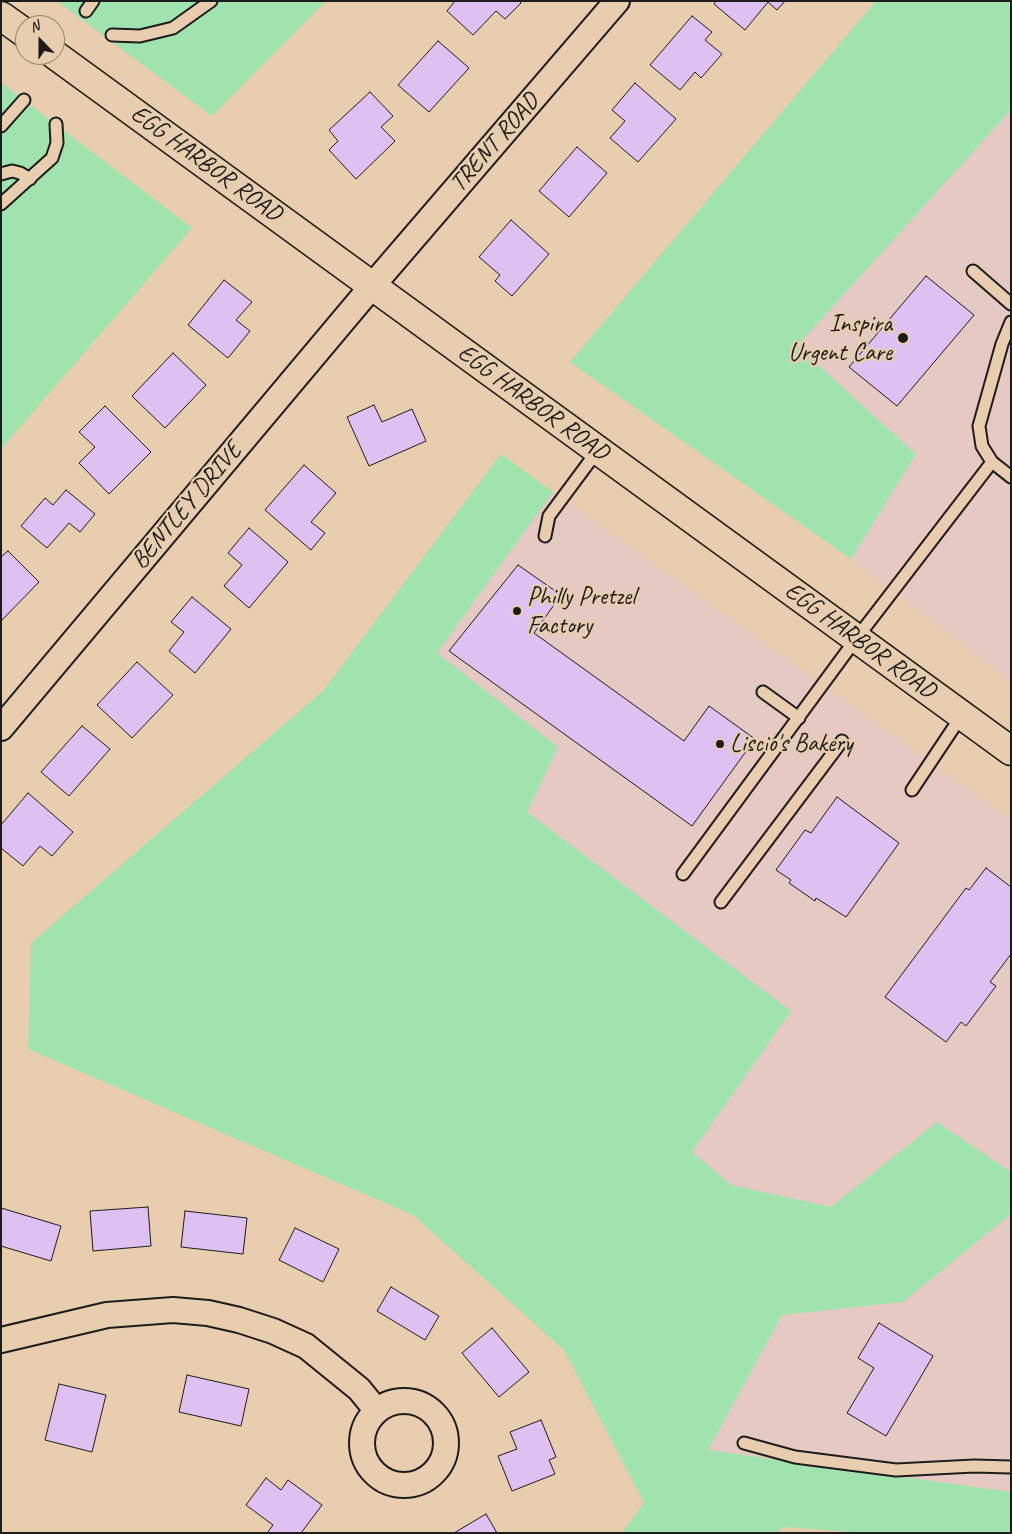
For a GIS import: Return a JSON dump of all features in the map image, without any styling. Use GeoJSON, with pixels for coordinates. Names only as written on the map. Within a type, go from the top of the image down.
{"type":"FeatureCollection","features":[{"type":"Feature","properties":{"kind":"main road"},"geometry":{"type":"LineString","coordinates":[[1,16],[15,26]]}},
{"type":"Feature","properties":{"kind":"main road","name":"EGG HARBOR ROAD"},"geometry":{"type":"LineString","coordinates":[[65,62],[1011,751]]}},
{"type":"Feature","properties":{"kind":"street","name":"TRENT ROAD"},"geometry":{"type":"LineString","coordinates":[[373,285],[617,1]]}},
{"type":"Feature","properties":{"kind":"street","name":"BENTLEY DRIVE"},"geometry":{"type":"LineString","coordinates":[[1,728],[373,285]]}},
{"type":"Feature","properties":{"kind":"street"},"geometry":{"type":"LineString","coordinates":[[1,1340],[107,1315],[173,1310],[208,1313],[239,1320],[273,1331],[306,1346],[359,1389],[377,1411]]}},
{"type":"Feature","properties":{"kind":"lane"},"geometry":{"type":"LineString","coordinates":[[112,35],[140,36],[174,28],[211,1]]}},
{"type":"Feature","properties":{"kind":"lane"},"geometry":{"type":"LineString","coordinates":[[1,126],[24,100]]}},
{"type":"Feature","properties":{"kind":"lane"},"geometry":{"type":"LineString","coordinates":[[1,204],[30,179],[56,150],[56,124]]}},
{"type":"Feature","properties":{"kind":"lane"},"geometry":{"type":"LineString","coordinates":[[1,174],[12,171],[30,179]]}},
{"type":"Feature","properties":{"kind":"lane"},"geometry":{"type":"LineString","coordinates":[[973,271],[1011,304]]}},
{"type":"Feature","properties":{"kind":"lane"},"geometry":{"type":"LineString","coordinates":[[1011,322],[1002,344],[979,426],[982,446],[992,462],[1011,477]]}},
{"type":"Feature","properties":{"kind":"lane"},"geometry":{"type":"LineString","coordinates":[[545,536],[549,516],[598,450]]}},
{"type":"Feature","properties":{"kind":"lane"},"geometry":{"type":"LineString","coordinates":[[683,874],[856,638],[992,462]]}},
{"type":"Feature","properties":{"kind":"lane"},"geometry":{"type":"LineString","coordinates":[[763,692],[799,718]]}},
{"type":"Feature","properties":{"kind":"lane"},"geometry":{"type":"LineString","coordinates":[[912,790],[962,715]]}},
{"type":"Feature","properties":{"kind":"lane"},"geometry":{"type":"LineString","coordinates":[[721,902],[842,741]]}},
{"type":"Feature","properties":{"kind":"lane"},"geometry":{"type":"LineString","coordinates":[[744,1443],[795,1457],[896,1470],[974,1466],[1011,1467]]}},
{"type":"Feature","properties":{"kind":"shaded area"},"geometry":{"type":"Polygon","coordinates":[[[1011,110],[1011,681],[851,559],[916,454],[796,346],[1011,110]]]}},
{"type":"Feature","properties":{"kind":"shaded area"},"geometry":{"type":"Polygon","coordinates":[[[553,492],[1011,820],[1011,1172],[937,1122],[831,1207],[730,1185],[692,1152],[791,1011],[527,812],[437,653],[553,492]]]}},
{"type":"Feature","properties":{"kind":"shaded area"},"geometry":{"type":"Polygon","coordinates":[[[1011,1214],[1011,1492],[708,1450],[782,1315],[903,1302],[1011,1214]]]}},
{"type":"Feature","properties":{"kind":"green space"},"geometry":{"type":"Polygon","coordinates":[[[57,1],[326,1],[212,116],[57,1]]]}},
{"type":"Feature","properties":{"kind":"green space"},"geometry":{"type":"Polygon","coordinates":[[[876,1],[1011,1],[1011,110],[797,346],[916,454],[851,559],[570,362],[876,1]]]}},
{"type":"Feature","properties":{"kind":"green space"},"geometry":{"type":"Polygon","coordinates":[[[3,84],[192,228],[1,449],[1,85],[3,84]]]}},
{"type":"Feature","properties":{"kind":"green space"},"geometry":{"type":"Polygon","coordinates":[[[501,454],[553,492],[437,653],[558,747],[527,812],[791,1011],[692,1152],[731,1185],[831,1207],[937,1122],[1011,1172],[1011,1214],[903,1302],[782,1315],[708,1450],[1011,1492],[1011,1533],[866,1533],[783,1527],[776,1533],[622,1533],[644,1503],[564,1350],[413,1215],[28,1049],[31,943],[323,691],[501,454]]]}},
{"type":"Feature","properties":{"kind":"building"},"geometry":{"type":"Polygon","coordinates":[[[455,1],[519,1],[521,3],[505,19],[496,11],[473,35],[447,11],[455,1]]]}},
{"type":"Feature","properties":{"kind":"building"},"geometry":{"type":"Polygon","coordinates":[[[716,1],[785,1],[777,10],[768,2],[745,30],[714,4],[716,1]]]}},
{"type":"Feature","properties":{"kind":"building"},"geometry":{"type":"Polygon","coordinates":[[[692,16],[712,32],[705,40],[722,54],[701,78],[695,72],[680,90],[650,65],[692,16]]]}},
{"type":"Feature","properties":{"kind":"building"},"geometry":{"type":"Polygon","coordinates":[[[438,41],[469,68],[429,112],[398,85],[438,41]]]}},
{"type":"Feature","properties":{"kind":"building"},"geometry":{"type":"Polygon","coordinates":[[[635,83],[676,119],[638,162],[610,138],[625,121],[612,110],[635,83]]]}},
{"type":"Feature","properties":{"kind":"building"},"geometry":{"type":"Polygon","coordinates":[[[370,92],[393,116],[381,127],[395,141],[356,179],[329,150],[338,141],[329,130],[370,92]]]}},
{"type":"Feature","properties":{"kind":"building"},"geometry":{"type":"Polygon","coordinates":[[[577,147],[607,173],[569,217],[539,191],[577,147]]]}},
{"type":"Feature","properties":{"kind":"building"},"geometry":{"type":"Polygon","coordinates":[[[511,220],[549,254],[512,296],[495,281],[500,275],[479,257],[511,220]]]}},
{"type":"Feature","properties":{"kind":"building"},"geometry":{"type":"Polygon","coordinates":[[[926,276],[974,315],[897,406],[849,367],[926,276]]]}},
{"type":"Feature","properties":{"kind":"building"},"geometry":{"type":"Polygon","coordinates":[[[224,280],[252,302],[236,320],[250,331],[228,358],[188,325],[224,280]]]}},
{"type":"Feature","properties":{"kind":"building"},"geometry":{"type":"Polygon","coordinates":[[[173,353],[206,385],[165,428],[132,396],[173,353]]]}},
{"type":"Feature","properties":{"kind":"building"},"geometry":{"type":"Polygon","coordinates":[[[374,405],[382,422],[412,409],[426,441],[369,466],[347,417],[374,405]]]}},
{"type":"Feature","properties":{"kind":"building"},"geometry":{"type":"Polygon","coordinates":[[[105,406],[151,452],[109,494],[79,463],[95,447],[79,432],[105,406]]]}},
{"type":"Feature","properties":{"kind":"building"},"geometry":{"type":"Polygon","coordinates":[[[304,465],[336,493],[311,522],[325,533],[311,550],[265,510],[304,465]]]}},
{"type":"Feature","properties":{"kind":"building"},"geometry":{"type":"Polygon","coordinates":[[[66,490],[95,514],[80,532],[69,523],[47,548],[21,526],[45,498],[53,505],[66,490]]]}},
{"type":"Feature","properties":{"kind":"building"},"geometry":{"type":"Polygon","coordinates":[[[249,528],[288,562],[249,608],[224,586],[242,565],[228,553],[249,528]]]}},
{"type":"Feature","properties":{"kind":"building"},"geometry":{"type":"Polygon","coordinates":[[[8,551],[39,582],[1,621],[1,557],[8,551]]]}},
{"type":"Feature","properties":{"kind":"building"},"geometry":{"type":"Polygon","coordinates":[[[518,565],[561,595],[534,633],[684,741],[709,706],[755,739],[692,826],[449,651],[518,565]]]}},
{"type":"Feature","properties":{"kind":"building"},"geometry":{"type":"Polygon","coordinates":[[[192,597],[231,629],[195,673],[169,651],[184,632],[171,622],[192,597]]]}},
{"type":"Feature","properties":{"kind":"building"},"geometry":{"type":"Polygon","coordinates":[[[137,662],[173,695],[132,738],[97,705],[137,662]]]}},
{"type":"Feature","properties":{"kind":"building"},"geometry":{"type":"Polygon","coordinates":[[[82,726],[110,749],[69,796],[41,772],[82,726]]]}},
{"type":"Feature","properties":{"kind":"building"},"geometry":{"type":"Polygon","coordinates":[[[28,793],[73,832],[52,856],[40,846],[23,866],[1,848],[1,825],[28,793]]]}},
{"type":"Feature","properties":{"kind":"building"},"geometry":{"type":"Polygon","coordinates":[[[837,797],[899,843],[846,917],[816,898],[815,901],[789,883],[791,880],[776,870],[805,830],[811,833],[837,797]]]}},
{"type":"Feature","properties":{"kind":"building"},"geometry":{"type":"Polygon","coordinates":[[[986,868],[1011,887],[1011,954],[990,982],[996,986],[966,1026],[961,1022],[946,1042],[885,997],[966,888],[969,890],[986,868]]]}},
{"type":"Feature","properties":{"kind":"building"},"geometry":{"type":"Polygon","coordinates":[[[148,1207],[151,1246],[93,1251],[90,1211],[148,1207]]]}},
{"type":"Feature","properties":{"kind":"building"},"geometry":{"type":"Polygon","coordinates":[[[1,1208],[61,1226],[51,1261],[1,1246],[1,1208]]]}},
{"type":"Feature","properties":{"kind":"building"},"geometry":{"type":"Polygon","coordinates":[[[185,1211],[247,1218],[243,1254],[181,1247],[185,1211]]]}},
{"type":"Feature","properties":{"kind":"building"},"geometry":{"type":"Polygon","coordinates":[[[295,1228],[339,1249],[323,1282],[279,1260],[295,1228]]]}},
{"type":"Feature","properties":{"kind":"building"},"geometry":{"type":"Polygon","coordinates":[[[391,1287],[439,1316],[425,1340],[377,1311],[391,1287]]]}},
{"type":"Feature","properties":{"kind":"building"},"geometry":{"type":"Polygon","coordinates":[[[879,1323],[933,1356],[886,1436],[847,1413],[874,1368],[858,1358],[879,1323]]]}},
{"type":"Feature","properties":{"kind":"building"},"geometry":{"type":"Polygon","coordinates":[[[492,1328],[529,1372],[499,1397],[462,1353],[492,1328]]]}},
{"type":"Feature","properties":{"kind":"building"},"geometry":{"type":"Polygon","coordinates":[[[187,1375],[249,1389],[241,1426],[179,1412],[187,1375]]]}},
{"type":"Feature","properties":{"kind":"building"},"geometry":{"type":"Polygon","coordinates":[[[59,1384],[106,1395],[92,1452],[45,1440],[59,1384]]]}},
{"type":"Feature","properties":{"kind":"building"},"geometry":{"type":"Polygon","coordinates":[[[541,1420],[556,1457],[549,1460],[555,1474],[512,1491],[498,1456],[517,1449],[510,1432],[541,1420]]]}},
{"type":"Feature","properties":{"kind":"building"},"geometry":{"type":"Polygon","coordinates":[[[266,1478],[281,1490],[288,1480],[322,1505],[301,1533],[267,1533],[273,1525],[246,1505],[266,1478]]]}},
{"type":"Feature","properties":{"kind":"building"},"geometry":{"type":"Polygon","coordinates":[[[486,1514],[497,1533],[454,1533],[486,1514]]]}},
{"type":"Feature","properties":{"kind":"place","name":"Inspira Urgent Care"},"geometry":{"type":"Point","coordinates":[903,338]}},
{"type":"Feature","properties":{"kind":"place","name":"Philly Pretzel Factory"},"geometry":{"type":"Point","coordinates":[517,611]}},
{"type":"Feature","properties":{"kind":"place","name":"Liscio's Bakery"},"geometry":{"type":"Point","coordinates":[720,744]}}]}
